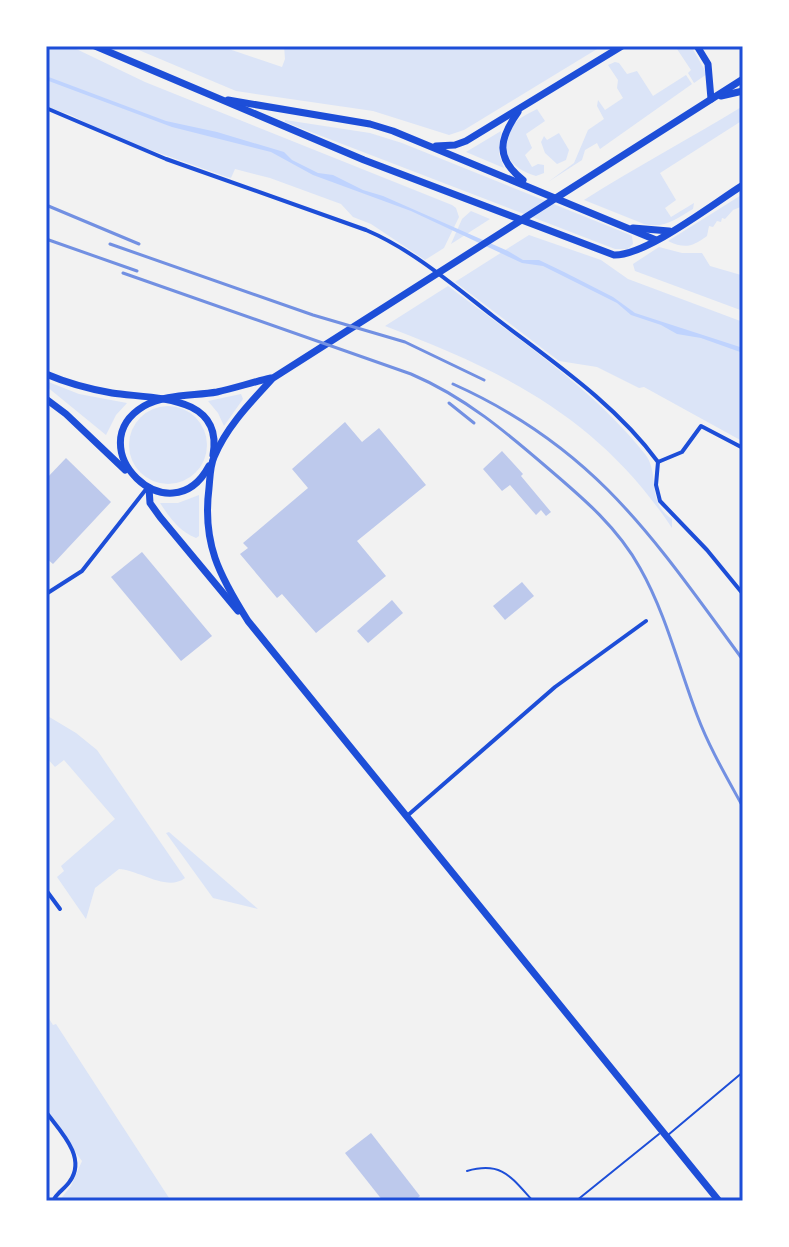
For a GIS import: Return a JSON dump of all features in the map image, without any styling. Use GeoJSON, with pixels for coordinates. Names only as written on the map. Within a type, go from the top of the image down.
{"type":"FeatureCollection","features":[{"type":"Feature","properties":{"kind":"main road"},"geometry":{"type":"LineString","coordinates":[[95,46],[279,126],[455,197],[611,254],[626,255],[637,251],[743,185]]}},
{"type":"Feature","properties":{"kind":"main road"},"geometry":{"type":"LineString","coordinates":[[428,145],[455,145],[622,46]]}},
{"type":"Feature","properties":{"kind":"main road"},"geometry":{"type":"LineString","coordinates":[[697,46],[708,64],[711,99]]}},
{"type":"Feature","properties":{"kind":"main road"},"geometry":{"type":"LineString","coordinates":[[46,399],[148,488],[171,492],[182,490],[201,479],[237,420],[274,377],[743,79]]}},
{"type":"Feature","properties":{"kind":"main road"},"geometry":{"type":"LineString","coordinates":[[711,99],[743,91]]}},
{"type":"Feature","properties":{"kind":"main road"},"geometry":{"type":"LineString","coordinates":[[214,98],[370,124],[656,240]]}},
{"type":"Feature","properties":{"kind":"main road"},"geometry":{"type":"LineString","coordinates":[[520,109],[506,132],[502,152],[512,172],[531,187]]}},
{"type":"Feature","properties":{"kind":"main road"},"geometry":{"type":"LineString","coordinates":[[279,126],[280,119],[289,112]]}},
{"type":"Feature","properties":{"kind":"main road"},"geometry":{"type":"LineString","coordinates":[[627,227],[649,231],[671,230]]}},
{"type":"Feature","properties":{"kind":"main road"},"geometry":{"type":"LineString","coordinates":[[46,374],[95,390],[184,402],[203,416],[213,437],[206,510],[210,545],[224,582],[248,621]]}},
{"type":"Feature","properties":{"kind":"main road"},"geometry":{"type":"LineString","coordinates":[[132,476],[121,451],[127,423],[135,412],[160,400],[231,389],[274,377]]}},
{"type":"Feature","properties":{"kind":"main road"},"geometry":{"type":"LineString","coordinates":[[148,488],[150,503],[160,517],[719,1201]]}},
{"type":"Feature","properties":{"kind":"street"},"geometry":{"type":"LineString","coordinates":[[46,108],[166,159],[352,224],[390,242],[455,286],[556,364],[635,435],[658,462],[656,485],[660,501],[707,550],[743,594]]}},
{"type":"Feature","properties":{"kind":"street"},"geometry":{"type":"LineString","coordinates":[[658,462],[682,452],[701,426],[743,448]]}},
{"type":"Feature","properties":{"kind":"street"},"geometry":{"type":"LineString","coordinates":[[46,594],[82,571],[148,488]]}},
{"type":"Feature","properties":{"kind":"street"},"geometry":{"type":"LineString","coordinates":[[407,816],[555,687],[646,621]]}},
{"type":"Feature","properties":{"kind":"street"},"geometry":{"type":"LineString","coordinates":[[46,890],[60,909]]}},
{"type":"Feature","properties":{"kind":"street"},"geometry":{"type":"LineString","coordinates":[[46,1112],[71,1146],[76,1165],[68,1184],[53,1201]]}},
{"type":"Feature","properties":{"kind":"lane"},"geometry":{"type":"LineString","coordinates":[[576,1201],[743,1072]]}},
{"type":"Feature","properties":{"kind":"lane"},"geometry":{"type":"LineString","coordinates":[[467,1171],[486,1167],[506,1172],[533,1201]]}},
{"type":"Feature","properties":{"kind":"shaded area"},"geometry":{"type":"Polygon","coordinates":[[[46,46],[70,46],[145,82],[452,205],[459,217],[444,248],[425,260],[371,224],[353,217],[341,204],[270,178],[235,169],[231,178],[227,177],[111,136],[71,115],[46,107],[46,46]]]}},
{"type":"Feature","properties":{"kind":"shaded area"},"geometry":{"type":"Polygon","coordinates":[[[220,46],[282,67],[284,46],[602,46],[464,130],[449,135],[373,111],[236,91],[134,48],[220,46]]]}},
{"type":"Feature","properties":{"kind":"shaded area"},"geometry":{"type":"Polygon","coordinates":[[[675,46],[691,46],[707,74],[694,83],[688,73],[691,70],[675,46]]]}},
{"type":"Feature","properties":{"kind":"shaded area"},"geometry":{"type":"Polygon","coordinates":[[[615,62],[627,74],[637,71],[653,96],[686,75],[692,84],[600,149],[597,143],[585,150],[582,160],[548,182],[574,163],[588,130],[604,119],[597,106],[598,100],[605,110],[623,98],[617,88],[618,80],[608,65],[615,62]]]}},
{"type":"Feature","properties":{"kind":"shaded area"},"geometry":{"type":"Polygon","coordinates":[[[743,106],[743,120],[660,173],[676,200],[665,208],[671,217],[694,203],[693,209],[670,222],[651,225],[584,200],[623,176],[743,106]]]}},
{"type":"Feature","properties":{"kind":"shaded area"},"geometry":{"type":"Polygon","coordinates":[[[537,109],[545,121],[526,134],[532,148],[525,155],[532,167],[544,165],[544,173],[536,176],[513,163],[505,149],[505,141],[517,121],[537,109]]]}},
{"type":"Feature","properties":{"kind":"shaded area"},"geometry":{"type":"Polygon","coordinates":[[[285,120],[370,133],[402,143],[628,234],[632,236],[633,244],[628,249],[615,249],[285,120]]]}},
{"type":"Feature","properties":{"kind":"shaded area"},"geometry":{"type":"Polygon","coordinates":[[[501,131],[499,154],[504,168],[466,152],[501,131]]]}},
{"type":"Feature","properties":{"kind":"shaded area"},"geometry":{"type":"Polygon","coordinates":[[[559,133],[569,150],[566,160],[557,164],[545,153],[541,142],[544,136],[547,140],[559,133]]]}},
{"type":"Feature","properties":{"kind":"shaded area"},"geometry":{"type":"Polygon","coordinates":[[[743,194],[743,206],[722,218],[721,222],[717,221],[713,227],[709,226],[707,236],[702,240],[684,246],[668,241],[743,194]]]}},
{"type":"Feature","properties":{"kind":"shaded area"},"geometry":{"type":"Polygon","coordinates":[[[471,211],[490,219],[451,244],[462,219],[471,211]]]}},
{"type":"Feature","properties":{"kind":"shaded area"},"geometry":{"type":"Polygon","coordinates":[[[529,235],[601,260],[628,279],[743,322],[742,441],[644,387],[639,388],[597,367],[559,361],[455,282],[529,235]]]}},
{"type":"Feature","properties":{"kind":"shaded area"},"geometry":{"type":"Polygon","coordinates":[[[659,247],[682,253],[702,253],[710,266],[741,275],[743,311],[635,271],[633,264],[659,247]]]}},
{"type":"Feature","properties":{"kind":"shaded area"},"geometry":{"type":"Polygon","coordinates":[[[448,286],[552,364],[624,430],[650,462],[656,496],[664,512],[672,519],[672,528],[644,490],[613,456],[546,403],[470,361],[385,326],[448,286]]]}},
{"type":"Feature","properties":{"kind":"shaded area"},"geometry":{"type":"Polygon","coordinates":[[[46,381],[79,394],[127,403],[116,415],[106,435],[46,386],[46,381]]]}},
{"type":"Feature","properties":{"kind":"shaded area"},"geometry":{"type":"Polygon","coordinates":[[[241,394],[243,399],[224,426],[208,401],[241,394]]]}},
{"type":"Feature","properties":{"kind":"shaded area"},"geometry":{"type":"Polygon","coordinates":[[[160,406],[176,406],[190,412],[201,423],[207,445],[201,467],[190,478],[176,484],[160,484],[146,478],[135,467],[129,453],[129,437],[135,423],[146,412],[160,406]]]}},
{"type":"Feature","properties":{"kind":"shaded area"},"geometry":{"type":"Polygon","coordinates":[[[199,495],[199,536],[196,538],[180,528],[160,503],[178,503],[199,495]]]}},
{"type":"Feature","properties":{"kind":"shaded area"},"geometry":{"type":"Polygon","coordinates":[[[46,715],[97,750],[185,878],[178,882],[161,882],[119,869],[95,888],[86,919],[57,877],[64,871],[61,866],[115,819],[64,760],[55,767],[46,757],[46,715]]]}},
{"type":"Feature","properties":{"kind":"shaded area"},"geometry":{"type":"Polygon","coordinates":[[[169,832],[258,909],[213,898],[166,833],[169,832]]]}},
{"type":"Feature","properties":{"kind":"shaded area"},"geometry":{"type":"Polygon","coordinates":[[[46,1014],[53,1025],[56,1024],[171,1201],[59,1201],[71,1186],[82,1161],[46,1113],[46,1014]]]}},
{"type":"Feature","properties":{"kind":"water"},"geometry":{"type":"Polygon","coordinates":[[[46,76],[166,121],[284,152],[292,160],[318,173],[333,175],[383,196],[523,260],[539,260],[613,297],[635,313],[743,348],[743,353],[701,338],[677,334],[631,315],[617,303],[543,266],[522,263],[411,211],[313,175],[271,152],[172,127],[46,80],[46,76]]]}},
{"type":"Feature","properties":{"kind":"building"},"geometry":{"type":"Polygon","coordinates":[[[345,422],[362,442],[379,428],[426,485],[357,541],[386,576],[316,633],[282,594],[277,598],[240,554],[248,548],[243,543],[308,488],[292,469],[345,422]]]}},
{"type":"Feature","properties":{"kind":"building"},"geometry":{"type":"Polygon","coordinates":[[[502,451],[551,512],[546,516],[541,510],[536,515],[510,485],[502,491],[483,469],[502,451]]]}},
{"type":"Feature","properties":{"kind":"building"},"geometry":{"type":"Polygon","coordinates":[[[66,458],[111,502],[53,564],[46,558],[46,479],[66,458]]]}},
{"type":"Feature","properties":{"kind":"building"},"geometry":{"type":"Polygon","coordinates":[[[142,552],[212,636],[181,661],[111,577],[142,552]]]}},
{"type":"Feature","properties":{"kind":"building"},"geometry":{"type":"Polygon","coordinates":[[[522,582],[534,596],[505,620],[493,606],[522,582]]]}},
{"type":"Feature","properties":{"kind":"building"},"geometry":{"type":"Polygon","coordinates":[[[392,600],[403,613],[368,643],[357,631],[392,600]]]}},
{"type":"Feature","properties":{"kind":"building"},"geometry":{"type":"Polygon","coordinates":[[[371,1133],[420,1196],[414,1201],[383,1201],[345,1153],[371,1133]]]}},
{"type":"Feature","properties":{"kind":"railway"},"geometry":{"type":"LineString","coordinates":[[46,205],[139,244]]}},
{"type":"Feature","properties":{"kind":"railway"},"geometry":{"type":"LineString","coordinates":[[46,239],[137,271]]}},
{"type":"Feature","properties":{"kind":"railway"},"geometry":{"type":"LineString","coordinates":[[110,244],[313,315],[405,342],[484,380]]}},
{"type":"Feature","properties":{"kind":"railway"},"geometry":{"type":"LineString","coordinates":[[123,273],[431,383],[484,416],[563,481],[611,527],[640,568],[664,622],[702,727],[743,807]]}},
{"type":"Feature","properties":{"kind":"railway"},"geometry":{"type":"LineString","coordinates":[[453,384],[503,409],[546,437],[584,468],[650,536],[743,660]]}},
{"type":"Feature","properties":{"kind":"railway"},"geometry":{"type":"LineString","coordinates":[[449,403],[474,423]]}}]}
